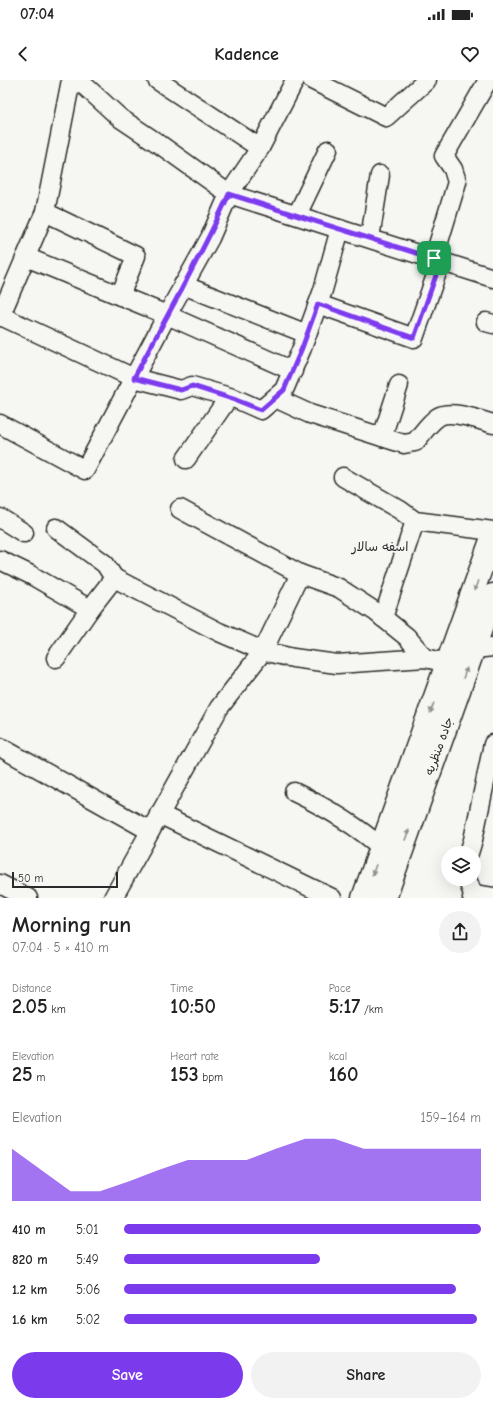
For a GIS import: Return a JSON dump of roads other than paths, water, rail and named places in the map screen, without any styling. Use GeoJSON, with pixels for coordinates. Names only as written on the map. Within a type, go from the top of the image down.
{"type":"FeatureCollection","features":[{"type":"Feature","properties":{"kind":"main road"},"geometry":{"type":"LineString","coordinates":[[363,898],[493,535]]}},
{"type":"Feature","properties":{"kind":"main road","name":"جاده منظریه"},"geometry":{"type":"LineString","coordinates":[[385,898],[483,648],[493,595]]}},
{"type":"Feature","properties":{"kind":"street"},"geometry":{"type":"LineString","coordinates":[[340,229],[318,304],[293,371],[284,390],[261,410],[229,397],[192,386],[181,390],[134,378],[0,317],[45,212],[73,80],[86,87],[120,118],[229,194],[370,238],[493,278]]}},
{"type":"Feature","properties":{"kind":"street"},"geometry":{"type":"LineString","coordinates":[[157,80],[260,148]]}},
{"type":"Feature","properties":{"kind":"street"},"geometry":{"type":"LineString","coordinates":[[2,428],[85,470],[183,285],[210,238],[229,194],[260,148],[294,80]]}},
{"type":"Feature","properties":{"kind":"street"},"geometry":{"type":"LineString","coordinates":[[312,80],[386,117],[427,80]]}},
{"type":"Feature","properties":{"kind":"street"},"geometry":{"type":"LineString","coordinates":[[318,304],[414,338],[437,260],[456,182],[453,169],[444,156],[488,80]]}},
{"type":"Feature","properties":{"kind":"street"},"geometry":{"type":"LineString","coordinates":[[297,216],[328,150]]}},
{"type":"Feature","properties":{"kind":"street"},"geometry":{"type":"LineString","coordinates":[[370,238],[380,175]]}},
{"type":"Feature","properties":{"kind":"street"},"geometry":{"type":"LineString","coordinates":[[45,212],[136,256],[120,296]]}},
{"type":"Feature","properties":{"kind":"street"},"geometry":{"type":"LineString","coordinates":[[26,258],[167,315],[293,371]]}},
{"type":"Feature","properties":{"kind":"street"},"geometry":{"type":"LineString","coordinates":[[183,285],[307,334]]}},
{"type":"Feature","properties":{"kind":"street"},"geometry":{"type":"LineString","coordinates":[[382,437],[399,385]]}},
{"type":"Feature","properties":{"kind":"street"},"geometry":{"type":"LineString","coordinates":[[186,459],[229,397]]}},
{"type":"Feature","properties":{"kind":"street"},"geometry":{"type":"LineString","coordinates":[[275,398],[310,414],[404,444],[415,442],[425,429],[439,416],[454,414],[493,424]]}},
{"type":"Feature","properties":{"kind":"street"},"geometry":{"type":"LineString","coordinates":[[343,477],[400,510],[415,521],[493,531]]}},
{"type":"Feature","properties":{"kind":"street"},"geometry":{"type":"LineString","coordinates":[[180,509],[300,574],[339,588],[383,618],[407,637],[425,658]]}},
{"type":"Feature","properties":{"kind":"street"},"geometry":{"type":"LineString","coordinates":[[0,518],[24,533]]}},
{"type":"Feature","properties":{"kind":"street"},"geometry":{"type":"LineString","coordinates":[[383,618],[415,521]]}},
{"type":"Feature","properties":{"kind":"street"},"geometry":{"type":"LineString","coordinates":[[56,528],[105,564],[114,578],[219,632],[263,651],[293,658],[337,664],[425,658],[448,663]]}},
{"type":"Feature","properties":{"kind":"street"},"geometry":{"type":"LineString","coordinates":[[0,560],[31,575],[90,609]]}},
{"type":"Feature","properties":{"kind":"street"},"geometry":{"type":"LineString","coordinates":[[113,898],[219,708],[263,651],[300,574]]}},
{"type":"Feature","properties":{"kind":"street"},"geometry":{"type":"LineString","coordinates":[[56,658],[90,609],[114,578]]}},
{"type":"Feature","properties":{"kind":"street"},"geometry":{"type":"LineString","coordinates":[[471,846],[493,744]]}},
{"type":"Feature","properties":{"kind":"street"},"geometry":{"type":"LineString","coordinates":[[0,747],[150,831]]}},
{"type":"Feature","properties":{"kind":"street"},"geometry":{"type":"LineString","coordinates":[[294,792],[322,805],[366,834],[382,848]]}},
{"type":"Feature","properties":{"kind":"street"},"geometry":{"type":"LineString","coordinates":[[159,814],[332,898]]}},
{"type":"Feature","properties":{"kind":"street"},"geometry":{"type":"LineString","coordinates":[[0,884],[28,898]]}},
{"type":"Feature","properties":{"kind":"street"},"geometry":{"type":"LineString","coordinates":[[471,890],[493,897]]}},
{"type":"Feature","properties":{"kind":"district","name":"اسفه سالار"},"geometry":{"type":"Point","coordinates":[380,546]}}]}
